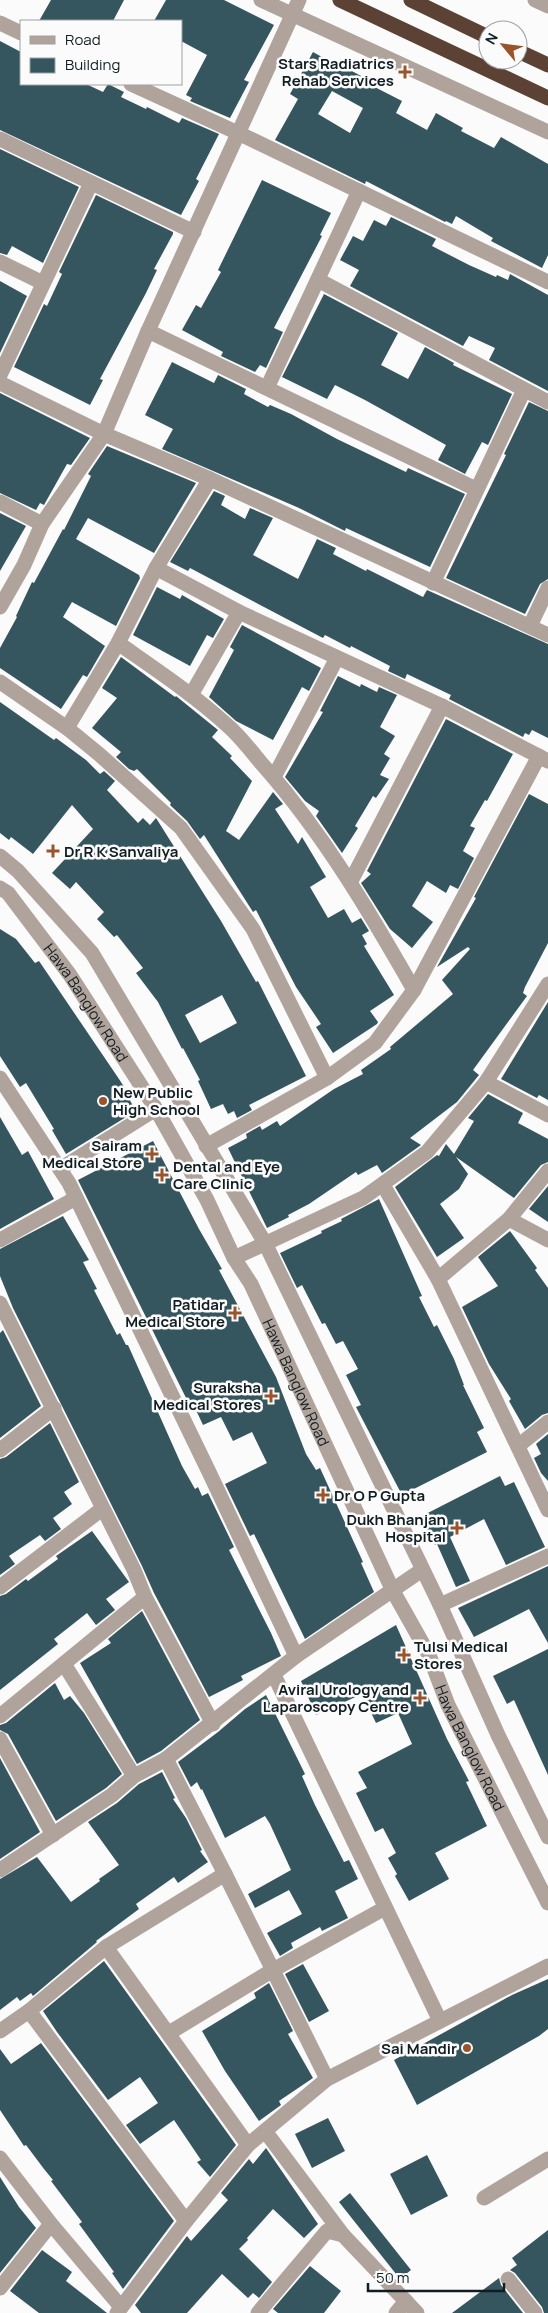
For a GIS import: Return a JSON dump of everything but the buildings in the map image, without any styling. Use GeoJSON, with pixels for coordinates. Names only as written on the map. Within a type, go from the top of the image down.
{"type":"FeatureCollection","features":[{"type":"Feature","properties":{"kind":"highway"},"geometry":{"type":"LineString","coordinates":[[340,0],[548,98]]}},
{"type":"Feature","properties":{"kind":"highway"},"geometry":{"type":"LineString","coordinates":[[412,0],[478,31]]}},
{"type":"Feature","properties":{"kind":"highway"},"geometry":{"type":"LineString","coordinates":[[528,56],[548,65]]}},
{"type":"Feature","properties":{"kind":"street"},"geometry":{"type":"LineString","coordinates":[[261,0],[548,132]]}},
{"type":"Feature","properties":{"kind":"street"},"geometry":{"type":"LineString","coordinates":[[0,607],[24,565],[42,524],[104,434],[148,331],[299,0]]}},
{"type":"Feature","properties":{"kind":"street"},"geometry":{"type":"LineString","coordinates":[[535,0],[548,6]]}},
{"type":"Feature","properties":{"kind":"street"},"geometry":{"type":"LineString","coordinates":[[0,24],[20,33]]}},
{"type":"Feature","properties":{"kind":"street"},"geometry":{"type":"LineString","coordinates":[[134,85],[548,282]]}},
{"type":"Feature","properties":{"kind":"street"},"geometry":{"type":"LineString","coordinates":[[0,139],[194,232]]}},
{"type":"Feature","properties":{"kind":"street"},"geometry":{"type":"LineString","coordinates":[[0,375],[91,182]]}},
{"type":"Feature","properties":{"kind":"street"},"geometry":{"type":"LineString","coordinates":[[267,388],[360,191]]}},
{"type":"Feature","properties":{"kind":"street"},"geometry":{"type":"LineString","coordinates":[[0,262],[43,283]]}},
{"type":"Feature","properties":{"kind":"street"},"geometry":{"type":"LineString","coordinates":[[318,280],[548,402]]}},
{"type":"Feature","properties":{"kind":"street"},"geometry":{"type":"LineString","coordinates":[[148,331],[476,488]]}},
{"type":"Feature","properties":{"kind":"street"},"geometry":{"type":"LineString","coordinates":[[0,383],[104,434],[210,479],[548,635]]}},
{"type":"Feature","properties":{"kind":"street"},"geometry":{"type":"LineString","coordinates":[[433,583],[476,488],[524,390]]}},
{"type":"Feature","properties":{"kind":"street"},"geometry":{"type":"LineString","coordinates":[[67,728],[118,643],[156,568],[210,479]]}},
{"type":"Feature","properties":{"kind":"street"},"geometry":{"type":"LineString","coordinates":[[0,502],[42,524]]}},
{"type":"Feature","properties":{"kind":"street"},"geometry":{"type":"LineString","coordinates":[[156,568],[239,612],[442,706],[543,758],[414,990],[375,1043],[327,1078],[206,1146]]}},
{"type":"Feature","properties":{"kind":"street"},"geometry":{"type":"LineString","coordinates":[[530,626],[548,588]]}},
{"type":"Feature","properties":{"kind":"street"},"geometry":{"type":"LineString","coordinates":[[191,694],[239,612]]}},
{"type":"Feature","properties":{"kind":"street"},"geometry":{"type":"LineString","coordinates":[[118,643],[191,694],[229,726],[274,777],[305,816],[351,881],[414,990]]}},
{"type":"Feature","properties":{"kind":"street"},"geometry":{"type":"LineString","coordinates":[[274,777],[337,658]]}},
{"type":"Feature","properties":{"kind":"street"},"geometry":{"type":"LineString","coordinates":[[0,682],[67,728],[181,828],[253,929],[327,1078]]}},
{"type":"Feature","properties":{"kind":"street"},"geometry":{"type":"LineString","coordinates":[[351,881],[442,706]]}},
{"type":"Feature","properties":{"kind":"street","name":"Hawa Banglow Road"},"geometry":{"type":"LineString","coordinates":[[0,856],[18,871],[92,953],[265,1243],[440,1605],[498,1735],[548,1838]]}},
{"type":"Feature","properties":{"kind":"street","name":"Hawa Banglow Road"},"geometry":{"type":"LineString","coordinates":[[0,888],[8,893],[70,975],[156,1109],[207,1200],[234,1258],[251,1284],[393,1591],[429,1655],[448,1705],[548,1903]]}},
{"type":"Feature","properties":{"kind":"street"},"geometry":{"type":"LineString","coordinates":[[234,1258],[363,1198],[427,1152],[486,1082],[547,988]]}},
{"type":"Feature","properties":{"kind":"street"},"geometry":{"type":"LineString","coordinates":[[0,1078],[60,1169],[76,1198],[296,1656]]}},
{"type":"Feature","properties":{"kind":"street"},"geometry":{"type":"LineString","coordinates":[[486,1082],[548,1115]]}},
{"type":"Feature","properties":{"kind":"street"},"geometry":{"type":"LineString","coordinates":[[60,1169],[156,1109]]}},
{"type":"Feature","properties":{"kind":"street"},"geometry":{"type":"LineString","coordinates":[[438,1279],[509,1219],[548,1171]]}},
{"type":"Feature","properties":{"kind":"street"},"geometry":{"type":"LineString","coordinates":[[383,1185],[438,1279],[548,1510]]}},
{"type":"Feature","properties":{"kind":"street"},"geometry":{"type":"LineString","coordinates":[[0,1240],[76,1198]]}},
{"type":"Feature","properties":{"kind":"street"},"geometry":{"type":"LineString","coordinates":[[509,1219],[548,1240]]}},
{"type":"Feature","properties":{"kind":"street"},"geometry":{"type":"LineString","coordinates":[[2,1312],[54,1408],[146,1597],[213,1724]]}},
{"type":"Feature","properties":{"kind":"street"},"geometry":{"type":"LineString","coordinates":[[0,1450],[54,1408]]}},
{"type":"Feature","properties":{"kind":"street"},"geometry":{"type":"LineString","coordinates":[[518,1446],[548,1422]]}},
{"type":"Feature","properties":{"kind":"street"},"geometry":{"type":"LineString","coordinates":[[0,1587],[102,1509]]}},
{"type":"Feature","properties":{"kind":"street"},"geometry":{"type":"LineString","coordinates":[[440,1605],[548,1556]]}},
{"type":"Feature","properties":{"kind":"street"},"geometry":{"type":"LineString","coordinates":[[0,1870],[112,1795],[134,1776],[166,1759],[213,1724],[296,1656],[422,1570]]}},
{"type":"Feature","properties":{"kind":"street"},"geometry":{"type":"LineString","coordinates":[[0,1716],[146,1597]]}},
{"type":"Feature","properties":{"kind":"street"},"geometry":{"type":"LineString","coordinates":[[64,1664],[134,1776]]}},
{"type":"Feature","properties":{"kind":"street"},"geometry":{"type":"LineString","coordinates":[[274,1675],[440,2022]]}},
{"type":"Feature","properties":{"kind":"street"},"geometry":{"type":"LineString","coordinates":[[0,1739],[53,1835]]}},
{"type":"Feature","properties":{"kind":"street"},"geometry":{"type":"LineString","coordinates":[[166,1759],[226,1874],[327,2079]]}},
{"type":"Feature","properties":{"kind":"street"},"geometry":{"type":"LineString","coordinates":[[0,2031],[29,2011],[106,1947],[226,1874]]}},
{"type":"Feature","properties":{"kind":"street"},"geometry":{"type":"LineString","coordinates":[[169,2034],[273,1970],[385,1908]]}},
{"type":"Feature","properties":{"kind":"street"},"geometry":{"type":"LineString","coordinates":[[106,1947],[248,2145]]}},
{"type":"Feature","properties":{"kind":"street"},"geometry":{"type":"LineString","coordinates":[[0,2158],[119,2310],[186,2221],[248,2145],[327,2079],[548,1966]]}},
{"type":"Feature","properties":{"kind":"street"},"geometry":{"type":"LineString","coordinates":[[29,2011],[186,2221]]}},
{"type":"Feature","properties":{"kind":"street"},"geometry":{"type":"LineString","coordinates":[[265,2131],[343,2235],[401,2307],[417,2313]]}},
{"type":"Feature","properties":{"kind":"street"},"geometry":{"type":"LineString","coordinates":[[484,2198],[548,2159]]}},
{"type":"Feature","properties":{"kind":"street"},"geometry":{"type":"LineString","coordinates":[[0,2288],[51,2224]]}},
{"type":"Feature","properties":{"kind":"street"},"geometry":{"type":"LineString","coordinates":[[258,2313],[322,2234],[328,2231],[343,2235]]}},
{"type":"Feature","properties":{"kind":"street"},"geometry":{"type":"LineString","coordinates":[[508,2278],[535,2313]]}},
{"type":"Feature","properties":{"kind":"place","name":"Stars Radiatrics Rehab Services"},"geometry":{"type":"Point","coordinates":[405,72]}},
{"type":"Feature","properties":{"kind":"place","name":"Dr R K Sanvaliya"},"geometry":{"type":"Point","coordinates":[53,851]}},
{"type":"Feature","properties":{"kind":"place","name":"New Public High School"},"geometry":{"type":"Point","coordinates":[103,1101]}},
{"type":"Feature","properties":{"kind":"place","name":"Sairam Medical Store"},"geometry":{"type":"Point","coordinates":[152,1154]}},
{"type":"Feature","properties":{"kind":"place","name":"Dental and Eye Care Clinic"},"geometry":{"type":"Point","coordinates":[162,1175]}},
{"type":"Feature","properties":{"kind":"place","name":"Patidar Medical Store"},"geometry":{"type":"Point","coordinates":[235,1313]}},
{"type":"Feature","properties":{"kind":"place","name":"Suraksha Medical Stores"},"geometry":{"type":"Point","coordinates":[271,1396]}},
{"type":"Feature","properties":{"kind":"place","name":"Dr O P Gupta"},"geometry":{"type":"Point","coordinates":[323,1495]}},
{"type":"Feature","properties":{"kind":"place","name":"Dukh Bhanjan Hospital"},"geometry":{"type":"Point","coordinates":[457,1528]}},
{"type":"Feature","properties":{"kind":"place","name":"Tulsi Medical Stores"},"geometry":{"type":"Point","coordinates":[404,1655]}},
{"type":"Feature","properties":{"kind":"place","name":"Aviral Urology and Laparoscopy Centre"},"geometry":{"type":"Point","coordinates":[420,1698]}},
{"type":"Feature","properties":{"kind":"place","name":"Sai Mandir"},"geometry":{"type":"Point","coordinates":[467,2048]}}]}
